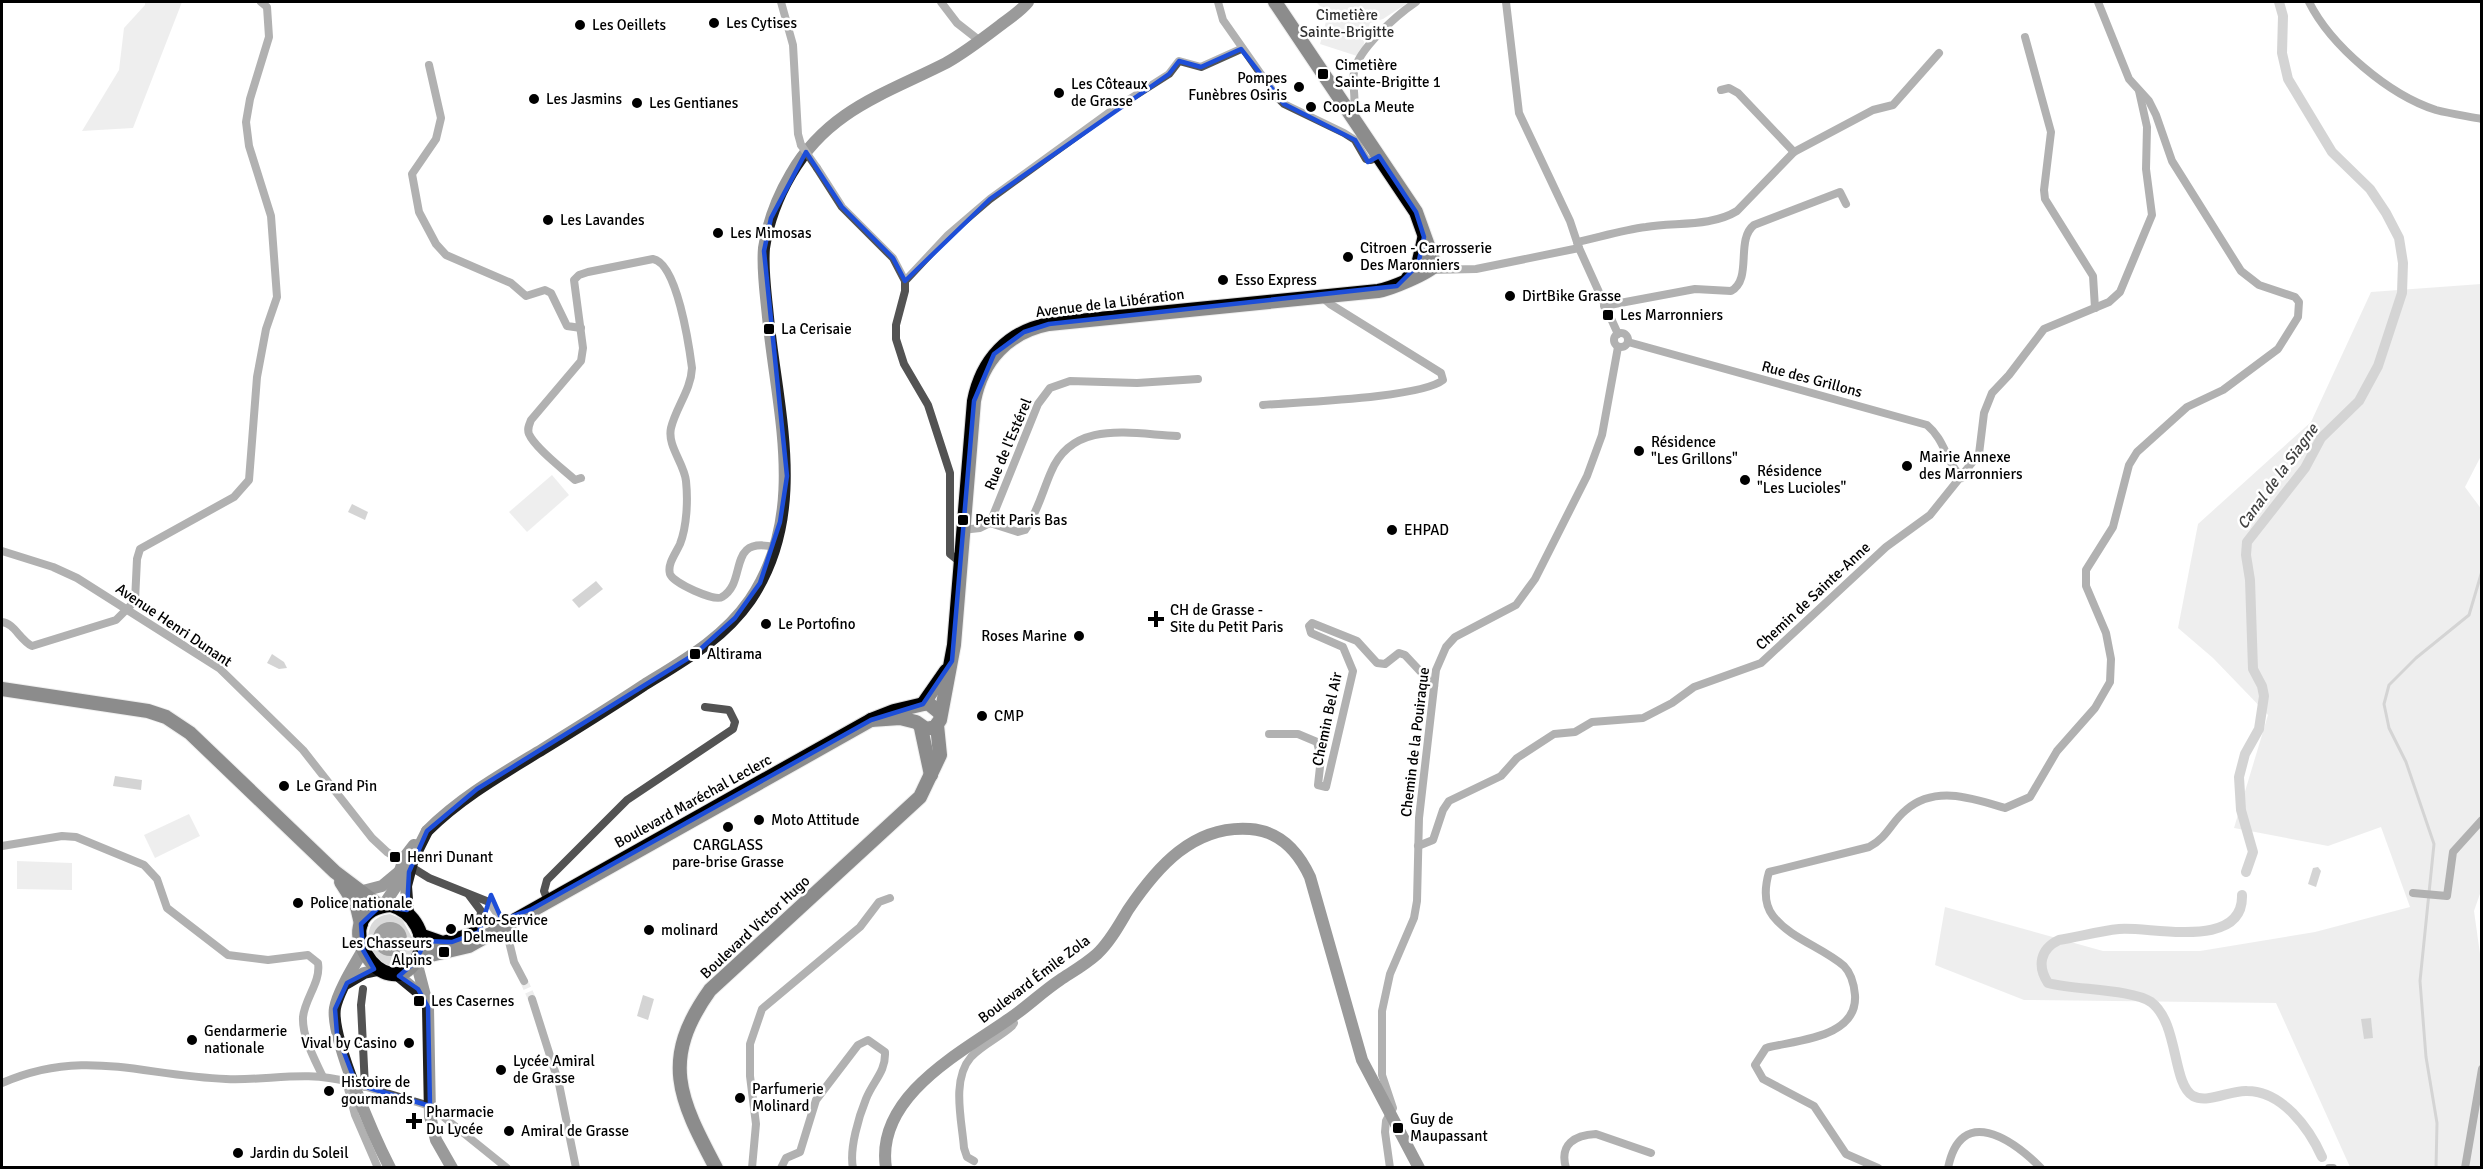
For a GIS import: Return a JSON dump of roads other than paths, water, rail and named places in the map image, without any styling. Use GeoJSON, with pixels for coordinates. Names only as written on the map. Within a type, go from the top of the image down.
{"type":"FeatureCollection","features":[{"type":"Feature","properties":{"kind":"main road"},"geometry":{"type":"LineString","coordinates":[[395,973],[409,968],[417,959],[422,944],[420,934],[408,913],[397,884],[400,870],[410,850],[427,831],[477,789],[702,648],[748,601],[760,583],[774,547],[787,476],[784,429],[766,294],[764,251],[771,218],[791,174],[811,146],[840,118],[879,93],[947,62],[980,41],[1028,2]]}},
{"type":"Feature","properties":{"kind":"main road","name":"Avenue de la Libération"},"geometry":{"type":"LineString","coordinates":[[938,718],[952,661],[977,383],[994,354],[1012,339],[1049,324],[1378,291],[1405,282],[1426,263],[1424,237],[1416,212],[1275,2]]}},
{"type":"Feature","properties":{"kind":"main road","name":"Avenue de la Libération"},"geometry":{"type":"LineString","coordinates":[[921,705],[952,661]]}},
{"type":"Feature","properties":{"kind":"main road"},"geometry":{"type":"LineString","coordinates":[[2,689],[148,711],[166,717],[190,733],[335,872],[359,892],[382,906],[397,907],[408,913]]}},
{"type":"Feature","properties":{"kind":"main road"},"geometry":{"type":"LineString","coordinates":[[871,720],[893,717],[918,725],[931,729],[938,718],[933,705],[921,705],[915,714],[918,725],[928,748],[932,777]]}},
{"type":"Feature","properties":{"kind":"main road","name":"Boulevard Maréchal Leclerc"},"geometry":{"type":"LineString","coordinates":[[420,934],[443,943],[465,938],[503,923],[548,901],[871,720],[894,711],[921,705]]}},
{"type":"Feature","properties":{"kind":"main road","name":"Boulevard Victor Hugo"},"geometry":{"type":"LineString","coordinates":[[716,1167],[695,1130],[680,1087],[681,1051],[692,1017],[710,990],[920,797],[932,777],[941,747],[938,718]]}},
{"type":"Feature","properties":{"kind":"main road","name":"Boulevard Émile Zola"},"geometry":{"type":"LineString","coordinates":[[886,1167],[884,1158],[892,1125],[910,1096],[933,1071],[1011,1018],[1096,955],[1147,883],[1169,859],[1190,842],[1226,829],[1258,829],[1277,837],[1302,860],[1315,893],[1362,1060],[1419,1167]]}},
{"type":"Feature","properties":{"kind":"main road"},"geometry":{"type":"LineString","coordinates":[[361,924],[368,914],[382,906],[427,831]]}},
{"type":"Feature","properties":{"kind":"main road"},"geometry":{"type":"LineString","coordinates":[[335,872],[357,908],[363,950],[378,970]]}},
{"type":"Feature","properties":{"kind":"main road"},"geometry":{"type":"LineString","coordinates":[[359,892],[397,884]]}},
{"type":"Feature","properties":{"kind":"main road","name":"Boulevard Maréchal Leclerc"},"geometry":{"type":"LineString","coordinates":[[417,959],[462,949],[503,923]]}},
{"type":"Feature","properties":{"kind":"main road"},"geometry":{"type":"LineString","coordinates":[[363,950],[339,996],[335,1009],[337,1034],[390,1167]]}},
{"type":"Feature","properties":{"kind":"main road"},"geometry":{"type":"LineString","coordinates":[[417,959],[428,1007],[430,1106],[436,1140],[452,1167]]}},
{"type":"Feature","properties":{"kind":"main road"},"geometry":{"type":"LineString","coordinates":[[347,983],[378,970],[395,973],[425,997]]}},
{"type":"Feature","properties":{"kind":"street"},"geometry":{"type":"LineString","coordinates":[[2,622],[10,625],[26,643],[41,645],[116,620],[135,601],[137,558],[140,549],[234,497],[249,480],[257,377],[266,329],[277,297],[271,216],[249,146],[246,122],[250,99],[269,37],[267,7],[261,2]]}},
{"type":"Feature","properties":{"kind":"street"},"geometry":{"type":"LineString","coordinates":[[781,2],[792,45],[798,134],[801,145],[842,207],[893,258],[905,281],[905,291],[896,325],[896,339],[904,364],[928,405],[950,473],[950,554],[960,562]]}},
{"type":"Feature","properties":{"kind":"street"},"geometry":{"type":"LineString","coordinates":[[941,2],[957,23],[980,41]]}},
{"type":"Feature","properties":{"kind":"street"},"geometry":{"type":"LineString","coordinates":[[1218,2],[1223,21],[1241,50],[1284,104],[1355,140],[1366,159],[1371,160],[1379,156]]}},
{"type":"Feature","properties":{"kind":"street"},"geometry":{"type":"LineString","coordinates":[[1352,115],[1354,73],[1357,63],[1378,33],[1416,2]]}},
{"type":"Feature","properties":{"kind":"street"},"geometry":{"type":"LineString","coordinates":[[1506,2],[1519,113],[1565,209],[1578,245],[1617,334]]}},
{"type":"Feature","properties":{"kind":"street"},"geometry":{"type":"LineString","coordinates":[[1878,1167],[1846,1154],[1814,1107],[1763,1079],[1755,1065],[1766,1048],[1837,1030],[1852,1015],[1856,1002],[1852,977],[1845,967],[1787,929],[1772,915],[1766,899],[1765,886],[1769,872],[1869,847],[1882,840],[1905,810],[1924,799],[1949,795],[1971,797],[2005,808],[2030,797],[2057,751],[2095,708],[2110,682],[2111,659],[2106,633],[2086,586],[2086,570],[2113,527],[2129,465],[2137,453],[2187,407],[2223,390],[2278,349],[2298,317],[2299,302],[2295,297],[2259,285],[2241,271],[2172,161],[2156,116],[2149,101],[2129,79],[2098,2]]}},
{"type":"Feature","properties":{"kind":"street"},"geometry":{"type":"LineString","coordinates":[[2309,2],[2343,50],[2385,84],[2435,110],[2481,119]]}},
{"type":"Feature","properties":{"kind":"street"},"geometry":{"type":"LineString","coordinates":[[2025,37],[2051,132],[2045,199],[2093,276],[2095,308]]}},
{"type":"Feature","properties":{"kind":"street"},"geometry":{"type":"LineString","coordinates":[[905,281],[948,235],[990,199],[1106,114],[1169,74],[1179,61],[1201,67],[1241,50]]}},
{"type":"Feature","properties":{"kind":"street"},"geometry":{"type":"LineString","coordinates":[[1426,263],[1447,271],[1476,269],[1647,226],[1684,224],[1730,216],[1794,152],[1873,110],[1893,105],[1939,53]]}},
{"type":"Feature","properties":{"kind":"street"},"geometry":{"type":"LineString","coordinates":[[429,65],[441,118],[436,139],[412,174],[418,212],[427,229],[446,255],[511,283],[526,296],[545,290],[551,293],[567,326],[580,328]]}},
{"type":"Feature","properties":{"kind":"street"},"geometry":{"type":"LineString","coordinates":[[1721,90],[1729,88],[1738,93],[1794,152]]}},
{"type":"Feature","properties":{"kind":"street","name":"Chemin de Sainte-Anne"},"geometry":{"type":"LineString","coordinates":[[1418,846],[1433,840],[1443,810],[1449,801],[1501,776],[1517,758],[1554,734],[1575,732],[1592,722],[1642,718],[1672,704],[1694,687],[1761,663],[1886,548],[1930,515],[1962,478],[1978,454],[1984,412],[1992,393],[2010,375],[2044,328],[2109,303],[2120,292],[2152,215],[2146,169],[2147,127],[2139,89]]}},
{"type":"Feature","properties":{"kind":"street"},"geometry":{"type":"LineString","coordinates":[[1604,306],[1695,289],[1731,291],[1740,284],[1748,232],[1754,225],[1840,192],[1846,204]]}},
{"type":"Feature","properties":{"kind":"street"},"geometry":{"type":"LineString","coordinates":[[581,478],[575,480],[544,451],[529,436],[528,428],[531,420],[581,361],[583,348],[574,280],[579,275],[653,258],[660,260],[666,267],[679,304],[692,368],[692,378],[671,428],[671,438],[686,480],[686,511],[681,543],[670,563],[670,574],[675,581],[715,599],[722,597],[731,587],[741,557],[747,549],[760,545],[774,547]]}},
{"type":"Feature","properties":{"kind":"street"},"geometry":{"type":"LineString","coordinates":[[1263,405],[1347,399],[1428,388],[1443,380],[1441,373],[1322,297]]}},
{"type":"Feature","properties":{"kind":"street"},"geometry":{"type":"LineString","coordinates":[[1617,334],[1626,336],[1628,342],[1623,347],[1618,347],[1614,340],[1617,334]]}},
{"type":"Feature","properties":{"kind":"street","name":"Rue des Grillons"},"geometry":{"type":"LineString","coordinates":[[1628,342],[1927,425],[1937,434],[1952,467],[1962,478]]}},
{"type":"Feature","properties":{"kind":"street","name":"Chemin de la Pouiraque"},"geometry":{"type":"LineString","coordinates":[[1418,846],[1419,818],[1436,670],[1446,647],[1455,637],[1516,605],[1535,579],[1587,476],[1602,435],[1618,347]]}},
{"type":"Feature","properties":{"kind":"street","name":"Rue de l'Estérel"},"geometry":{"type":"LineString","coordinates":[[990,524],[1038,404],[1050,388],[1070,381],[1137,383],[1198,379]]}},
{"type":"Feature","properties":{"kind":"street"},"geometry":{"type":"LineString","coordinates":[[962,530],[980,528],[990,524],[1018,532],[1025,530],[1056,460],[1076,441],[1096,432],[1177,436]]}},
{"type":"Feature","properties":{"kind":"street","name":"Avenue Henri Dunant"},"geometry":{"type":"LineString","coordinates":[[2,552],[53,567],[96,589],[219,668],[303,750],[372,838],[387,852],[416,872],[489,902],[503,923]]}},
{"type":"Feature","properties":{"kind":"street","name":"Chemin Bel Air"},"geometry":{"type":"LineString","coordinates":[[1269,734],[1298,734],[1317,742],[1321,758],[1318,785],[1326,787],[1353,671],[1343,647],[1311,633],[1309,627],[1312,623],[1357,640],[1377,663],[1385,664],[1399,653],[1405,655],[1434,686]]}},
{"type":"Feature","properties":{"kind":"street"},"geometry":{"type":"LineString","coordinates":[[548,901],[544,891],[547,880],[627,800],[733,729],[735,722],[729,710],[705,707]]}},
{"type":"Feature","properties":{"kind":"street"},"geometry":{"type":"LineString","coordinates":[[2413,893],[2447,896],[2452,852],[2481,820]]}},
{"type":"Feature","properties":{"kind":"street"},"geometry":{"type":"LineString","coordinates":[[2,846],[62,836],[76,837],[144,865],[157,879],[167,908],[228,954],[268,960],[308,955],[315,958],[318,963],[318,975],[303,1017],[306,1035],[322,1075]]}},
{"type":"Feature","properties":{"kind":"street"},"geometry":{"type":"LineString","coordinates":[[1390,1167],[1384,1132],[1393,1108],[1382,1075],[1382,1011],[1390,974],[1414,918],[1417,901],[1418,846]]}},
{"type":"Feature","properties":{"kind":"street"},"geometry":{"type":"LineString","coordinates":[[469,894],[481,911],[479,932]]}},
{"type":"Feature","properties":{"kind":"street"},"geometry":{"type":"LineString","coordinates":[[752,1167],[756,1124],[750,1076],[750,1044],[762,1009],[860,927],[879,902],[890,898]]}},
{"type":"Feature","properties":{"kind":"street"},"geometry":{"type":"LineString","coordinates":[[503,923],[514,962],[524,981]]}},
{"type":"Feature","properties":{"kind":"street"},"geometry":{"type":"LineString","coordinates":[[363,988],[361,1005],[366,1087]]}},
{"type":"Feature","properties":{"kind":"street"},"geometry":{"type":"LineString","coordinates":[[532,999],[559,1084],[576,1167]]}},
{"type":"Feature","properties":{"kind":"street"},"geometry":{"type":"LineString","coordinates":[[974,1161],[967,1157],[964,1148],[960,1086],[964,1070],[971,1057],[1012,1026],[1014,1023],[1011,1018]]}},
{"type":"Feature","properties":{"kind":"street"},"geometry":{"type":"LineString","coordinates":[[781,1167],[786,1158],[800,1152],[816,1100],[858,1045],[868,1040],[885,1052],[886,1065],[866,1098],[852,1155],[853,1167]]}},
{"type":"Feature","properties":{"kind":"street"},"geometry":{"type":"LineString","coordinates":[[2,1083],[44,1068],[70,1064],[101,1064],[219,1079],[322,1075],[430,1106],[507,1167]]}},
{"type":"Feature","properties":{"kind":"street"},"geometry":{"type":"LineString","coordinates":[[2464,1167],[2481,1069]]}},
{"type":"Feature","properties":{"kind":"street"},"geometry":{"type":"LineString","coordinates":[[347,1082],[355,1115],[378,1167]]}},
{"type":"Feature","properties":{"kind":"street"},"geometry":{"type":"LineString","coordinates":[[1948,1167],[1951,1151],[1960,1140],[1976,1131],[1991,1132],[2015,1143],[2041,1167]]}},
{"type":"Feature","properties":{"kind":"street"},"geometry":{"type":"LineString","coordinates":[[1566,1167],[1564,1150],[1570,1141],[1588,1134],[1596,1134],[1651,1153]]}},
{"type":"Feature","properties":{"kind":"waterway","name":"Canal de la Siagne"},"geometry":{"type":"LineString","coordinates":[[2246,872],[2253,852],[2241,810],[2239,777],[2245,754],[2259,729],[2264,696],[2262,686],[2253,669],[2247,542],[2305,468],[2321,438],[2359,401],[2378,366],[2402,293],[2403,263],[2399,238],[2386,213],[2370,189],[2332,152],[2288,79],[2282,53],[2283,16],[2279,2]]}},
{"type":"Feature","properties":{"kind":"waterway"},"geometry":{"type":"LineString","coordinates":[[2436,1168],[2437,1123],[2426,1057],[2420,981],[2434,844],[2406,762],[2389,728],[2384,704],[2389,685],[2416,658],[2469,615],[2482,571]]}},
{"type":"Feature","properties":{"kind":"waterway","name":"Canal de la Siagne"},"geometry":{"type":"LineString","coordinates":[[2242,895],[2239,912],[2228,924],[2212,930],[2193,932],[2119,929],[2059,940],[2044,953],[2042,970],[2048,983],[2117,992],[2151,1002],[2160,1012],[2166,1024],[2182,1079],[2186,1089],[2193,1096],[2212,1098],[2247,1091],[2272,1097],[2283,1104],[2302,1123],[2322,1157]]}},
{"type":"Feature","properties":{"kind":"tunnel"},"geometry":{"type":"LineString","coordinates":[[524,981],[532,999]]}},
{"type":"Feature","properties":{"kind":"place","name":"Les Cytises"},"geometry":{"type":"Point","coordinates":[714,23]}},
{"type":"Feature","properties":{"kind":"place","name":"Les Oeillets"},"geometry":{"type":"Point","coordinates":[580,25]}},
{"type":"Feature","properties":{"kind":"place","name":"Cimetière Sainte-Brigitte 1"},"geometry":{"type":"Point","coordinates":[1323,74]}},
{"type":"Feature","properties":{"kind":"place","name":"Pompes Funèbres Osiris"},"geometry":{"type":"Point","coordinates":[1299,87]}},
{"type":"Feature","properties":{"kind":"place","name":"Les Côteaux de Grasse"},"geometry":{"type":"Point","coordinates":[1059,93]}},
{"type":"Feature","properties":{"kind":"place","name":"Les Jasmins"},"geometry":{"type":"Point","coordinates":[534,99]}},
{"type":"Feature","properties":{"kind":"place","name":"Les Gentianes"},"geometry":{"type":"Point","coordinates":[637,103]}},
{"type":"Feature","properties":{"kind":"place","name":"CoopLa Meute"},"geometry":{"type":"Point","coordinates":[1311,107]}},
{"type":"Feature","properties":{"kind":"place","name":"Les Lavandes"},"geometry":{"type":"Point","coordinates":[548,220]}},
{"type":"Feature","properties":{"kind":"place","name":"Les Mimosas"},"geometry":{"type":"Point","coordinates":[718,233]}},
{"type":"Feature","properties":{"kind":"place","name":"Citroen - Carrosserie Des Maronniers"},"geometry":{"type":"Point","coordinates":[1348,257]}},
{"type":"Feature","properties":{"kind":"place","name":"Esso Express"},"geometry":{"type":"Point","coordinates":[1223,280]}},
{"type":"Feature","properties":{"kind":"place","name":"DirtBike Grasse"},"geometry":{"type":"Point","coordinates":[1510,296]}},
{"type":"Feature","properties":{"kind":"place","name":"Les Marronniers"},"geometry":{"type":"Point","coordinates":[1608,315]}},
{"type":"Feature","properties":{"kind":"place","name":"La Cerisaie"},"geometry":{"type":"Point","coordinates":[769,329]}},
{"type":"Feature","properties":{"kind":"place","name":"Résidence \"Les Grillons\""},"geometry":{"type":"Point","coordinates":[1639,451]}},
{"type":"Feature","properties":{"kind":"place","name":"Mairie Annexe des Marronniers"},"geometry":{"type":"Point","coordinates":[1907,466]}},
{"type":"Feature","properties":{"kind":"place","name":"Résidence \"Les Lucioles\""},"geometry":{"type":"Point","coordinates":[1745,480]}},
{"type":"Feature","properties":{"kind":"place","name":"Petit Paris Bas"},"geometry":{"type":"Point","coordinates":[963,520]}},
{"type":"Feature","properties":{"kind":"place","name":"EHPAD"},"geometry":{"type":"Point","coordinates":[1392,530]}},
{"type":"Feature","properties":{"kind":"place","name":"CH de Grasse - Site du Petit Paris"},"geometry":{"type":"Point","coordinates":[1156,619]}},
{"type":"Feature","properties":{"kind":"place","name":"Le Portofino"},"geometry":{"type":"Point","coordinates":[766,624]}},
{"type":"Feature","properties":{"kind":"place","name":"Roses Marine"},"geometry":{"type":"Point","coordinates":[1079,636]}},
{"type":"Feature","properties":{"kind":"place","name":"Altirama"},"geometry":{"type":"Point","coordinates":[695,654]}},
{"type":"Feature","properties":{"kind":"place","name":"CMP"},"geometry":{"type":"Point","coordinates":[982,716]}},
{"type":"Feature","properties":{"kind":"place","name":"Le Grand Pin"},"geometry":{"type":"Point","coordinates":[284,786]}},
{"type":"Feature","properties":{"kind":"place","name":"Moto Attitude"},"geometry":{"type":"Point","coordinates":[759,820]}},
{"type":"Feature","properties":{"kind":"place","name":"CARGLASS pare-brise Grasse"},"geometry":{"type":"Point","coordinates":[728,827]}},
{"type":"Feature","properties":{"kind":"place","name":"Henri Dunant"},"geometry":{"type":"Point","coordinates":[395,857]}},
{"type":"Feature","properties":{"kind":"place","name":"Police nationale"},"geometry":{"type":"Point","coordinates":[298,903]}},
{"type":"Feature","properties":{"kind":"place","name":"Moto-Service Delmeulle"},"geometry":{"type":"Point","coordinates":[451,929]}},
{"type":"Feature","properties":{"kind":"place","name":"molinard"},"geometry":{"type":"Point","coordinates":[649,930]}},
{"type":"Feature","properties":{"kind":"place","name":"Les Chasseurs Alpins"},"geometry":{"type":"Point","coordinates":[444,952]}},
{"type":"Feature","properties":{"kind":"place","name":"Les Casernes"},"geometry":{"type":"Point","coordinates":[419,1001]}},
{"type":"Feature","properties":{"kind":"place","name":"Gendarmerie nationale"},"geometry":{"type":"Point","coordinates":[192,1040]}},
{"type":"Feature","properties":{"kind":"place","name":"Vival by Casino"},"geometry":{"type":"Point","coordinates":[409,1043]}},
{"type":"Feature","properties":{"kind":"place","name":"Lycée Amiral de Grasse"},"geometry":{"type":"Point","coordinates":[501,1070]}},
{"type":"Feature","properties":{"kind":"place","name":"Histoire de gourmands"},"geometry":{"type":"Point","coordinates":[329,1091]}},
{"type":"Feature","properties":{"kind":"place","name":"Parfumerie Molinard"},"geometry":{"type":"Point","coordinates":[740,1098]}},
{"type":"Feature","properties":{"kind":"place","name":"Pharmacie Du Lycée"},"geometry":{"type":"Point","coordinates":[414,1121]}},
{"type":"Feature","properties":{"kind":"place","name":"Guy de Maupassant"},"geometry":{"type":"Point","coordinates":[1398,1128]}},
{"type":"Feature","properties":{"kind":"place","name":"Amiral de Grasse"},"geometry":{"type":"Point","coordinates":[509,1131]}},
{"type":"Feature","properties":{"kind":"place","name":"Jardin du Soleil"},"geometry":{"type":"Point","coordinates":[238,1153]}},
{"type":"Feature","properties":{"kind":"park label","name":"Cimetière Sainte-Brigitte"},"geometry":{"type":"Point","coordinates":[1347,24]}}]}
